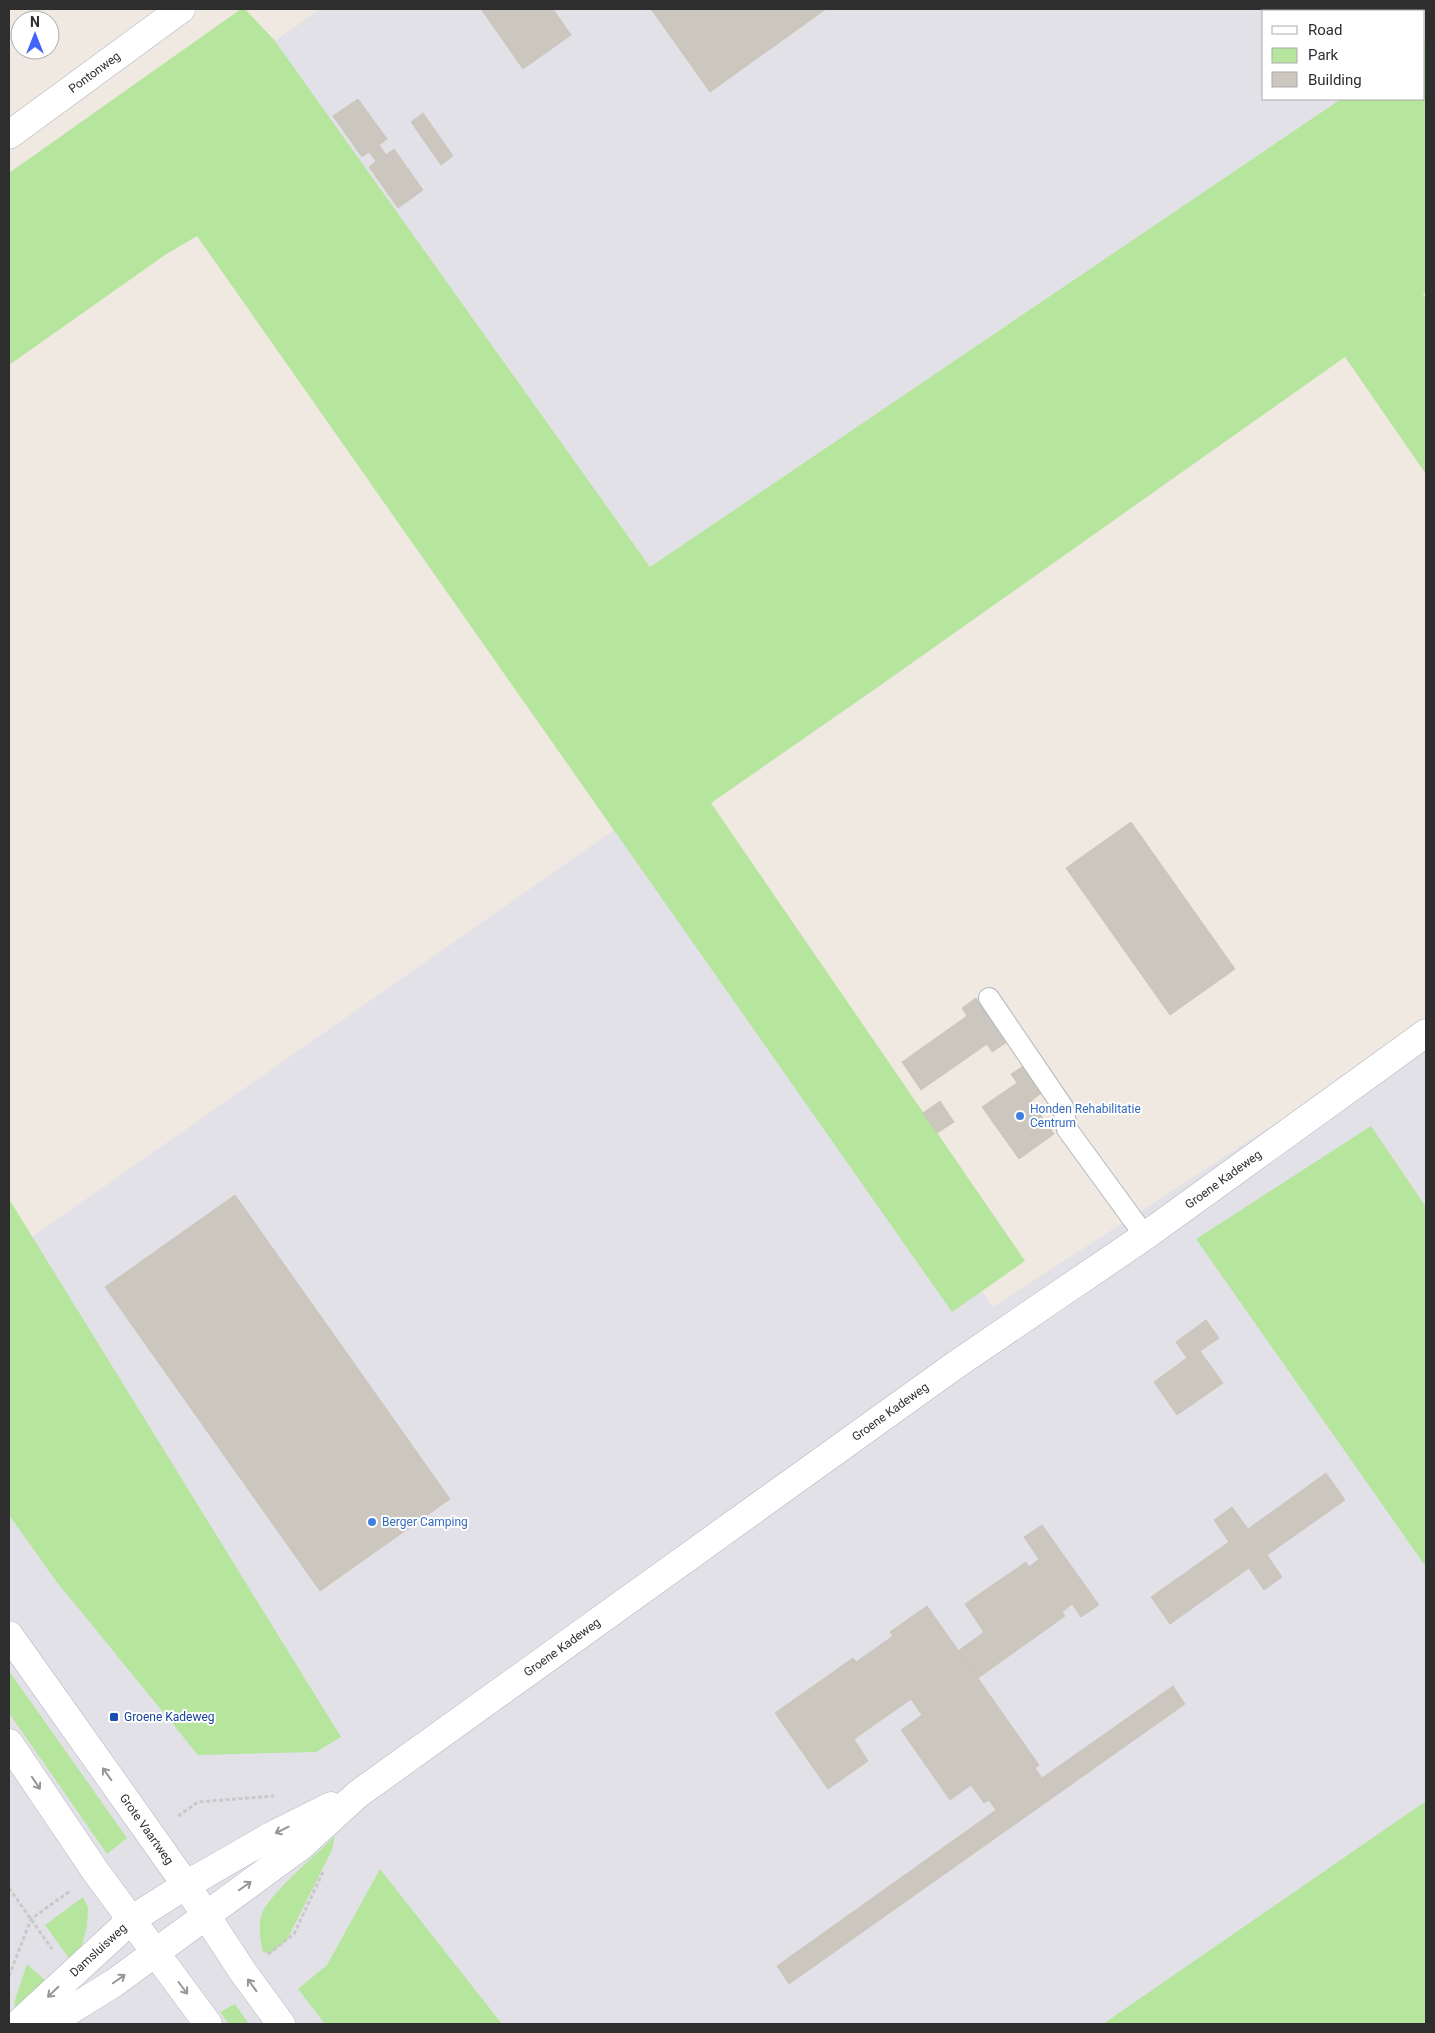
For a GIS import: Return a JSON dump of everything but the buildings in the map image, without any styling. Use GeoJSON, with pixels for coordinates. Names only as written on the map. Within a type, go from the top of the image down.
{"type":"FeatureCollection","features":[{"type":"Feature","properties":{"kind":"street","name":"Pontonweg"},"geometry":{"type":"LineString","coordinates":[[9,136],[181,9]]}},
{"type":"Feature","properties":{"kind":"street","name":"Groene Kadeweg"},"geometry":{"type":"LineString","coordinates":[[156,1953],[205,1914],[301,1846],[358,1794],[954,1366],[1145,1236],[1426,1033]]}},
{"type":"Feature","properties":{"kind":"street","name":"Grote Vaartweg"},"geometry":{"type":"LineString","coordinates":[[9,1636],[186,1885],[243,1972],[281,2024]]}},
{"type":"Feature","properties":{"kind":"street"},"geometry":{"type":"LineString","coordinates":[[9,1743],[96,1872],[208,2024]]}},
{"type":"Feature","properties":{"kind":"street","name":"Groene Kadeweg"},"geometry":{"type":"LineString","coordinates":[[186,1885],[271,1836],[358,1794]]}},
{"type":"Feature","properties":{"kind":"street","name":"Damsluisweg"},"geometry":{"type":"LineString","coordinates":[[18,2024],[131,1920],[186,1885]]}},
{"type":"Feature","properties":{"kind":"street"},"geometry":{"type":"LineString","coordinates":[[48,2024],[73,2010],[156,1953]]}},
{"type":"Feature","properties":{"kind":"lane"},"geometry":{"type":"LineString","coordinates":[[989,998],[1063,1107],[1067,1129],[1145,1236]]}},
{"type":"Feature","properties":{"kind":"path"},"geometry":{"type":"LineString","coordinates":[[243,1972],[294,1934],[326,1866]]}},
{"type":"Feature","properties":{"kind":"path"},"geometry":{"type":"LineString","coordinates":[[9,1888],[31,1919]]}},
{"type":"Feature","properties":{"kind":"shaded area"},"geometry":{"type":"Polygon","coordinates":[[[320,9],[1426,9],[1425,42],[1425,10],[1262,10],[1262,100],[1340,100],[650,567],[275,41],[320,9]]]}},
{"type":"Feature","properties":{"kind":"shaded area"},"geometry":{"type":"Polygon","coordinates":[[[657,800],[993,1307],[1426,1026],[1426,2024],[9,2024],[9,1253],[657,800]]]}},
{"type":"Feature","properties":{"kind":"green space"},"geometry":{"type":"Polygon","coordinates":[[[241,9],[245,9],[275,41],[650,567],[1340,100],[1425,100],[1426,41],[1426,292],[1423,294],[1426,299],[1426,474],[1345,357],[711,803],[1025,1261],[952,1312],[197,236],[165,255],[9,365],[9,173],[241,9]]]}},
{"type":"Feature","properties":{"kind":"green space"},"geometry":{"type":"Polygon","coordinates":[[[1371,1126],[1426,1207],[1426,1567],[1196,1239],[1371,1126]]]}},
{"type":"Feature","properties":{"kind":"green space"},"geometry":{"type":"Polygon","coordinates":[[[9,1199],[341,1737],[316,1752],[198,1755],[56,1581],[9,1515],[9,1199]]]}},
{"type":"Feature","properties":{"kind":"green space"},"geometry":{"type":"Polygon","coordinates":[[[9,1671],[127,1838],[107,1854],[9,1713],[9,1671]]]}},
{"type":"Feature","properties":{"kind":"green space"},"geometry":{"type":"Polygon","coordinates":[[[1426,1801],[1426,2024],[1103,2024],[1426,1801]]]}},
{"type":"Feature","properties":{"kind":"green space"},"geometry":{"type":"Polygon","coordinates":[[[335,1836],[332,1850],[287,1940],[270,1954],[263,1952],[260,1938],[260,1923],[262,1913],[267,1904],[284,1884],[335,1836]]]}},
{"type":"Feature","properties":{"kind":"green space"},"geometry":{"type":"Polygon","coordinates":[[[380,1869],[502,2024],[325,2024],[298,1989],[327,1965],[380,1869]]]}},
{"type":"Feature","properties":{"kind":"green space"},"geometry":{"type":"Polygon","coordinates":[[[83,1897],[88,1907],[87,1927],[79,1955],[71,1961],[45,1925],[83,1897]]]}},
{"type":"Feature","properties":{"kind":"green space"},"geometry":{"type":"Polygon","coordinates":[[[27,1964],[48,1983],[19,2014],[14,2003],[27,1964]]]}},
{"type":"Feature","properties":{"kind":"green space"},"geometry":{"type":"Polygon","coordinates":[[[235,2004],[249,2024],[229,2024],[220,2012],[235,2004]]]}},
{"type":"Feature","properties":{"kind":"place","name":"Honden Rehabilitatie Centrum"},"geometry":{"type":"Point","coordinates":[1020,1116]}},
{"type":"Feature","properties":{"kind":"place","name":"Berger Camping"},"geometry":{"type":"Point","coordinates":[372,1522]}},
{"type":"Feature","properties":{"kind":"place","name":"Groene Kadeweg"},"geometry":{"type":"Point","coordinates":[114,1717]}}]}
